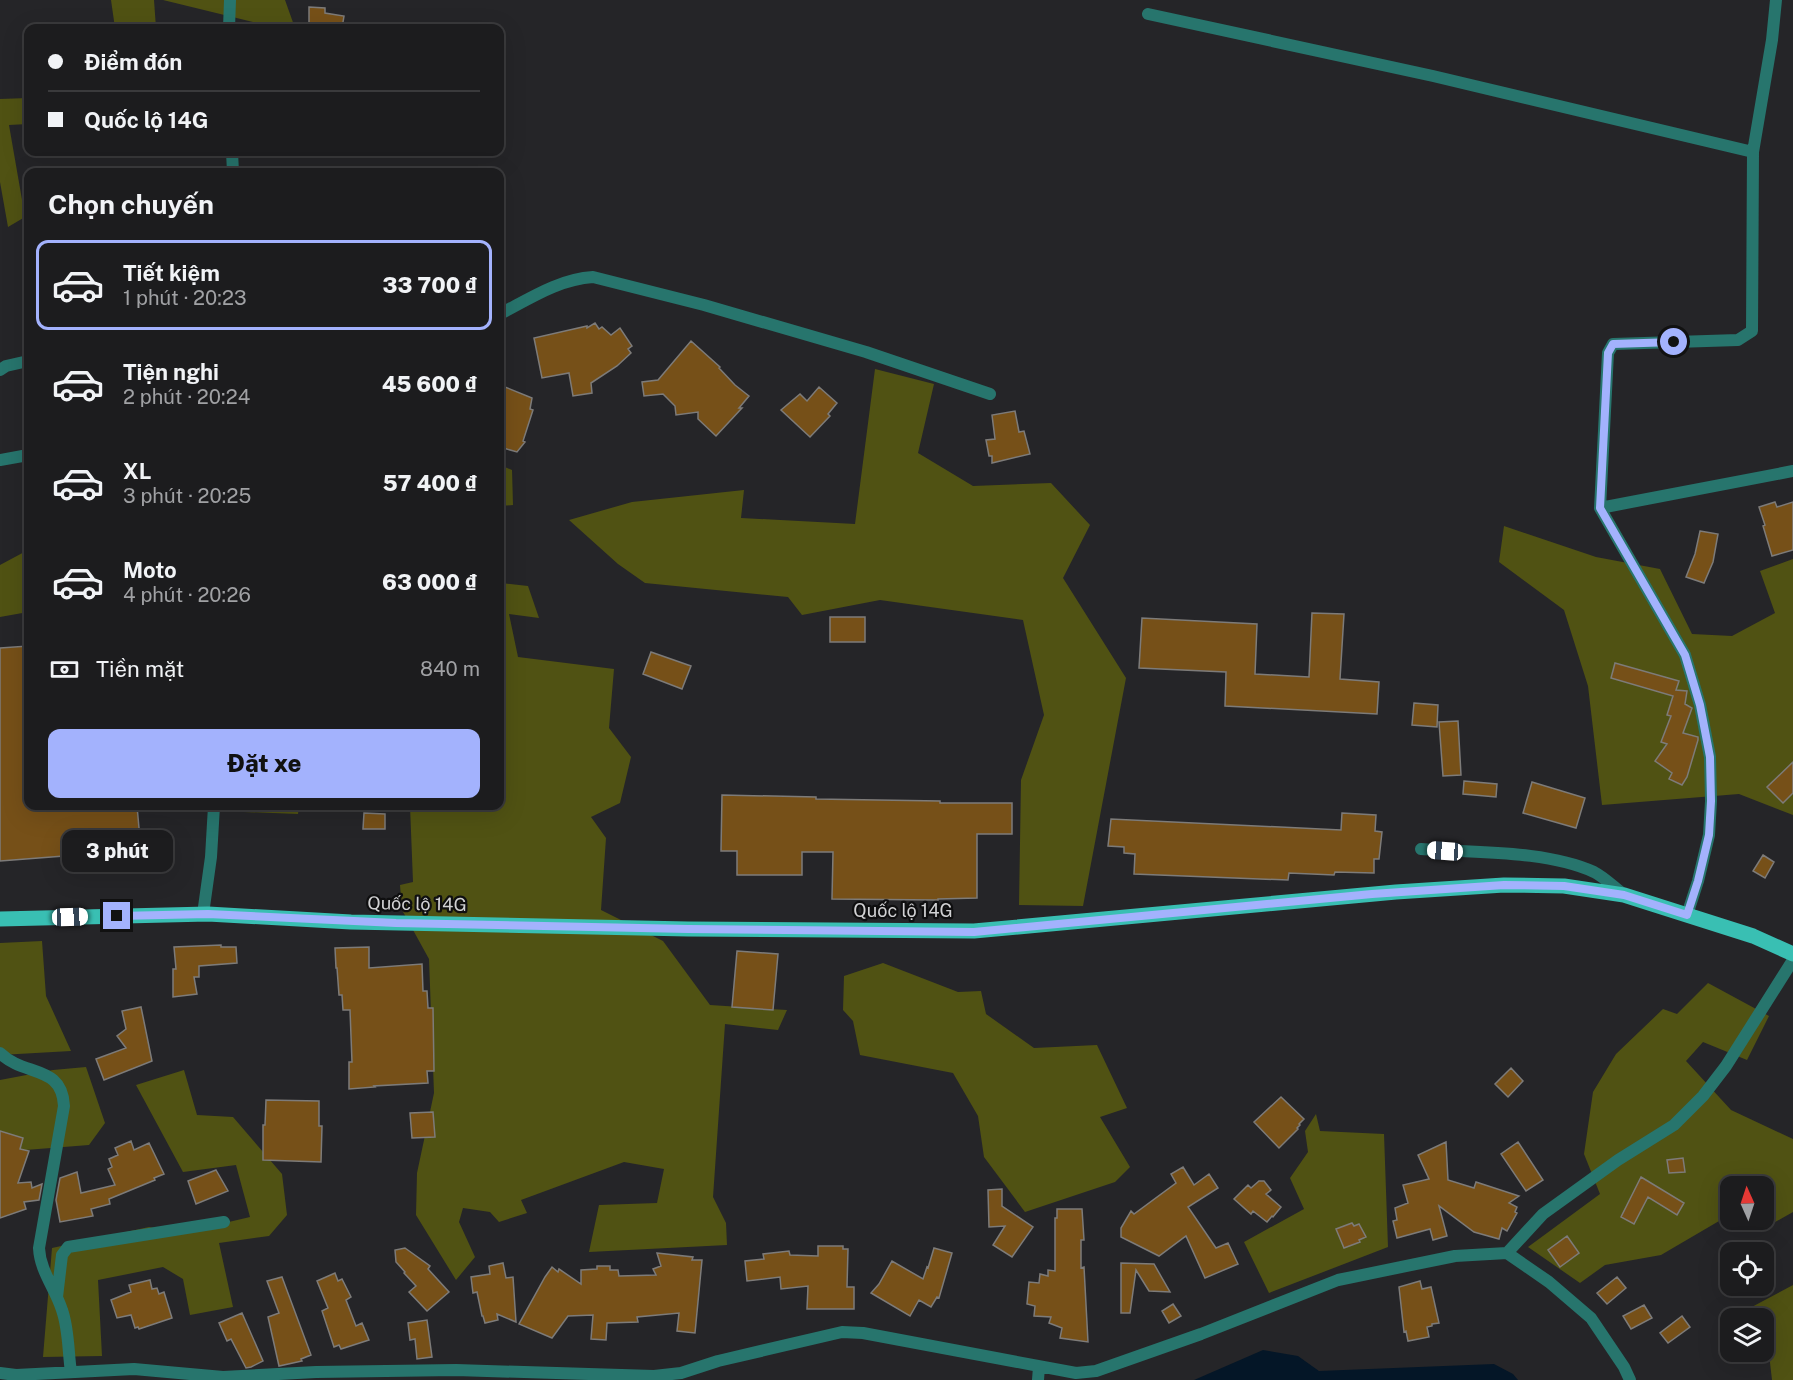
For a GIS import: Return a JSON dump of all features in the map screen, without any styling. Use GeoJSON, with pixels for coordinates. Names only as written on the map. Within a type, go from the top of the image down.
{"type":"FeatureCollection","features":[{"type":"Feature","properties":{"kind":"main road","name":"Quốc lộ 14G"},"geometry":{"type":"LineString","coordinates":[[0,919],[203,914],[363,922],[974,932],[1372,894],[1504,885],[1564,886],[1624,895],[1753,936],[1793,954]]}},
{"type":"Feature","properties":{"kind":"street"},"geometry":{"type":"LineString","coordinates":[[229,24],[230,0]]}},
{"type":"Feature","properties":{"kind":"street"},"geometry":{"type":"LineString","coordinates":[[1687,915],[1709,835],[1710,757],[1700,705],[1685,655],[1600,508],[1608,353],[1613,344],[1738,340],[1752,331],[1753,152],[1772,40],[1776,0]]}},
{"type":"Feature","properties":{"kind":"street"},"geometry":{"type":"LineString","coordinates":[[1149,14],[1433,76],[1753,152]]}},
{"type":"Feature","properties":{"kind":"street"},"geometry":{"type":"LineString","coordinates":[[504,312],[561,284],[577,278],[593,277],[704,305],[866,352],[990,394]]}},
{"type":"Feature","properties":{"kind":"street"},"geometry":{"type":"LineString","coordinates":[[0,370],[6,366],[24,362]]}},
{"type":"Feature","properties":{"kind":"street"},"geometry":{"type":"LineString","coordinates":[[0,460],[24,456]]}},
{"type":"Feature","properties":{"kind":"street"},"geometry":{"type":"LineString","coordinates":[[1600,508],[1793,471]]}},
{"type":"Feature","properties":{"kind":"street"},"geometry":{"type":"LineString","coordinates":[[203,914],[211,857],[214,810]]}},
{"type":"Feature","properties":{"kind":"street"},"geometry":{"type":"LineString","coordinates":[[1421,849],[1516,855],[1560,861],[1595,873],[1624,895]]}},
{"type":"Feature","properties":{"kind":"street"},"geometry":{"type":"LineString","coordinates":[[1507,1253],[1543,1214],[1618,1160],[1674,1125],[1703,1096],[1726,1066],[1793,960]]}},
{"type":"Feature","properties":{"kind":"street"},"geometry":{"type":"LineString","coordinates":[[0,1053],[6,1064],[54,1079],[60,1085],[63,1094],[64,1106],[39,1248],[41,1265],[65,1320],[71,1372]]}},
{"type":"Feature","properties":{"kind":"street"},"geometry":{"type":"LineString","coordinates":[[57,1298],[62,1255],[68,1247],[224,1222]]}},
{"type":"Feature","properties":{"kind":"street"},"geometry":{"type":"LineString","coordinates":[[0,1373],[16,1375],[134,1369],[223,1377],[316,1372],[456,1370],[654,1376],[681,1373],[718,1361],[842,1332],[863,1333],[1076,1373],[1096,1371],[1201,1334],[1338,1280],[1455,1256],[1507,1253],[1550,1282],[1591,1318],[1630,1380]]}},
{"type":"Feature","properties":{"kind":"street"},"geometry":{"type":"LineString","coordinates":[[1038,1380],[1039,1367]]}},
{"type":"Feature","properties":{"kind":"shaded area"},"geometry":{"type":"Polygon","coordinates":[[[111,0],[154,0],[156,24],[114,24],[111,0]]]}},
{"type":"Feature","properties":{"kind":"shaded area"},"geometry":{"type":"Polygon","coordinates":[[[163,0],[285,0],[294,24],[261,24],[163,0]]]}},
{"type":"Feature","properties":{"kind":"shaded area"},"geometry":{"type":"Polygon","coordinates":[[[24,98],[24,124],[9,125],[24,218],[8,227],[0,182],[0,99],[24,98]]]}},
{"type":"Feature","properties":{"kind":"shaded area"},"geometry":{"type":"Polygon","coordinates":[[[875,369],[934,384],[918,453],[973,486],[1051,483],[1090,525],[1063,578],[1126,678],[1083,906],[1019,905],[1021,780],[1044,715],[1023,620],[880,600],[802,615],[788,597],[645,583],[618,564],[569,520],[632,502],[744,490],[741,518],[855,524],[875,369]]]}},
{"type":"Feature","properties":{"kind":"shaded area"},"geometry":{"type":"Polygon","coordinates":[[[504,467],[512,470],[513,505],[504,506],[504,467]]]}},
{"type":"Feature","properties":{"kind":"shaded area"},"geometry":{"type":"Polygon","coordinates":[[[1504,526],[1596,557],[1660,569],[1692,634],[1732,636],[1775,613],[1760,571],[1793,559],[1793,815],[1739,794],[1602,805],[1588,686],[1564,610],[1499,562],[1504,526]]]}},
{"type":"Feature","properties":{"kind":"shaded area"},"geometry":{"type":"Polygon","coordinates":[[[24,552],[24,613],[0,617],[0,565],[24,552]]]}},
{"type":"Feature","properties":{"kind":"shaded area"},"geometry":{"type":"Polygon","coordinates":[[[504,583],[528,586],[539,618],[509,614],[518,657],[614,669],[609,728],[631,757],[620,803],[591,817],[606,838],[601,910],[663,941],[710,1005],[787,1010],[778,1030],[725,1024],[713,1197],[726,1223],[727,1245],[589,1252],[599,1205],[657,1203],[664,1169],[624,1162],[521,1200],[527,1213],[499,1222],[490,1212],[463,1208],[459,1222],[475,1257],[456,1280],[416,1215],[417,1173],[434,1093],[429,959],[402,910],[400,885],[413,882],[410,810],[504,810],[504,583]]]}},
{"type":"Feature","properties":{"kind":"shaded area"},"geometry":{"type":"Polygon","coordinates":[[[218,810],[298,810],[298,814],[218,810]]]}},
{"type":"Feature","properties":{"kind":"shaded area"},"geometry":{"type":"Polygon","coordinates":[[[42,941],[46,996],[71,1051],[0,1055],[0,943],[42,941]]]}},
{"type":"Feature","properties":{"kind":"shaded area"},"geometry":{"type":"Polygon","coordinates":[[[883,963],[958,992],[981,991],[986,1014],[1034,1048],[1097,1045],[1127,1108],[1100,1117],[1130,1167],[1115,1182],[1025,1212],[984,1157],[978,1116],[953,1073],[860,1055],[853,1021],[843,1010],[844,976],[883,963]]]}},
{"type":"Feature","properties":{"kind":"shaded area"},"geometry":{"type":"Polygon","coordinates":[[[1708,983],[1769,1016],[1747,1060],[1703,1042],[1686,1061],[1731,1110],[1793,1139],[1793,1212],[1774,1223],[1774,1176],[1720,1176],[1720,1220],[1661,1255],[1605,1265],[1580,1283],[1528,1247],[1600,1194],[1584,1154],[1593,1092],[1616,1054],[1663,1009],[1677,1014],[1708,983]]]}},
{"type":"Feature","properties":{"kind":"shaded area"},"geometry":{"type":"Polygon","coordinates":[[[86,1067],[105,1123],[89,1145],[0,1152],[0,1080],[53,1070],[86,1067]]]}},
{"type":"Feature","properties":{"kind":"shaded area"},"geometry":{"type":"Polygon","coordinates":[[[184,1070],[197,1115],[233,1117],[282,1174],[287,1215],[269,1236],[219,1243],[233,1307],[190,1315],[183,1279],[163,1267],[98,1280],[102,1356],[43,1357],[52,1248],[149,1227],[182,1233],[250,1217],[236,1165],[183,1172],[136,1085],[184,1070]]]}},
{"type":"Feature","properties":{"kind":"shaded area"},"geometry":{"type":"Polygon","coordinates":[[[1316,1114],[1320,1131],[1384,1134],[1388,1247],[1269,1293],[1244,1242],[1304,1209],[1290,1178],[1308,1152],[1305,1131],[1316,1114]]]}},
{"type":"Feature","properties":{"kind":"shaded area"},"geometry":{"type":"Polygon","coordinates":[[[1793,1285],[1793,1380],[1772,1380],[1770,1362],[1774,1362],[1774,1308],[1750,1308],[1793,1285]]]}},
{"type":"Feature","properties":{"kind":"water"},"geometry":{"type":"Polygon","coordinates":[[[1263,1350],[1298,1356],[1319,1371],[1494,1364],[1513,1374],[1518,1380],[1194,1380],[1263,1350]]]}},
{"type":"Feature","properties":{"kind":"building"},"geometry":{"type":"Polygon","coordinates":[[[309,7],[325,8],[325,13],[344,16],[343,24],[309,24],[309,7]]]}},
{"type":"Feature","properties":{"kind":"building"},"geometry":{"type":"Polygon","coordinates":[[[595,323],[599,329],[602,327],[611,335],[620,328],[632,346],[628,349],[631,353],[617,366],[591,383],[592,393],[573,396],[569,373],[542,378],[534,338],[587,326],[587,328],[595,323]]]}},
{"type":"Feature","properties":{"kind":"building"},"geometry":{"type":"Polygon","coordinates":[[[691,341],[749,396],[739,408],[742,408],[716,436],[698,419],[698,412],[676,415],[675,406],[663,394],[644,396],[642,382],[658,380],[691,341]]]}},
{"type":"Feature","properties":{"kind":"building"},"geometry":{"type":"Polygon","coordinates":[[[504,387],[532,398],[530,409],[533,410],[523,441],[525,442],[517,452],[504,448],[504,387]]]}},
{"type":"Feature","properties":{"kind":"building"},"geometry":{"type":"Polygon","coordinates":[[[819,387],[837,403],[828,414],[830,416],[810,437],[781,410],[800,394],[807,401],[819,387]]]}},
{"type":"Feature","properties":{"kind":"building"},"geometry":{"type":"Polygon","coordinates":[[[1015,411],[1019,432],[1024,431],[1030,454],[992,463],[986,440],[995,439],[992,415],[1015,411]]]}},
{"type":"Feature","properties":{"kind":"building"},"geometry":{"type":"Polygon","coordinates":[[[1775,502],[1777,507],[1793,502],[1793,550],[1772,556],[1759,507],[1775,502]]]}},
{"type":"Feature","properties":{"kind":"building"},"geometry":{"type":"Polygon","coordinates":[[[1700,531],[1718,534],[1713,562],[1704,583],[1686,577],[1695,554],[1700,531]]]}},
{"type":"Feature","properties":{"kind":"building"},"geometry":{"type":"Polygon","coordinates":[[[1312,613],[1344,614],[1340,679],[1379,682],[1377,714],[1225,706],[1226,672],[1139,668],[1142,618],[1257,624],[1255,674],[1309,677],[1312,613]]]}},
{"type":"Feature","properties":{"kind":"building"},"geometry":{"type":"Polygon","coordinates":[[[830,617],[865,617],[865,642],[830,642],[830,617]]]}},
{"type":"Feature","properties":{"kind":"building"},"geometry":{"type":"Polygon","coordinates":[[[24,646],[24,810],[137,810],[141,850],[0,861],[0,648],[24,646]]]}},
{"type":"Feature","properties":{"kind":"building"},"geometry":{"type":"Polygon","coordinates":[[[651,652],[691,666],[682,689],[643,674],[651,652]]]}},
{"type":"Feature","properties":{"kind":"building"},"geometry":{"type":"Polygon","coordinates":[[[1615,663],[1679,681],[1676,690],[1687,691],[1685,704],[1692,708],[1683,733],[1698,737],[1698,740],[1687,777],[1682,785],[1669,779],[1672,773],[1655,761],[1667,744],[1661,742],[1671,716],[1667,715],[1673,696],[1611,678],[1615,663]]]}},
{"type":"Feature","properties":{"kind":"building"},"geometry":{"type":"Polygon","coordinates":[[[1414,703],[1438,705],[1437,727],[1412,725],[1414,703]]]}},
{"type":"Feature","properties":{"kind":"building"},"geometry":{"type":"Polygon","coordinates":[[[1458,721],[1461,775],[1443,776],[1439,722],[1458,721]]]}},
{"type":"Feature","properties":{"kind":"building"},"geometry":{"type":"Polygon","coordinates":[[[1793,762],[1793,793],[1783,803],[1767,787],[1793,762]]]}},
{"type":"Feature","properties":{"kind":"building"},"geometry":{"type":"Polygon","coordinates":[[[1464,781],[1497,784],[1496,797],[1463,794],[1464,781]]]}},
{"type":"Feature","properties":{"kind":"building"},"geometry":{"type":"Polygon","coordinates":[[[1532,782],[1585,798],[1576,828],[1523,813],[1532,782]]]}},
{"type":"Feature","properties":{"kind":"building"},"geometry":{"type":"Polygon","coordinates":[[[722,795],[940,801],[940,803],[1012,803],[1012,834],[977,834],[977,898],[832,899],[833,852],[802,852],[802,875],[737,875],[737,851],[721,851],[722,795]]]}},
{"type":"Feature","properties":{"kind":"building"},"geometry":{"type":"Polygon","coordinates":[[[364,813],[385,814],[385,829],[363,829],[364,813]]]}},
{"type":"Feature","properties":{"kind":"building"},"geometry":{"type":"Polygon","coordinates":[[[1342,813],[1376,815],[1375,831],[1382,832],[1379,859],[1374,859],[1374,873],[1335,872],[1334,875],[1289,873],[1288,880],[1134,874],[1135,854],[1124,853],[1124,847],[1108,846],[1111,819],[1341,830],[1342,813]]]}},
{"type":"Feature","properties":{"kind":"building"},"geometry":{"type":"Polygon","coordinates":[[[1763,855],[1774,862],[1765,878],[1753,871],[1763,855]]]}},
{"type":"Feature","properties":{"kind":"building"},"geometry":{"type":"Polygon","coordinates":[[[221,945],[221,947],[236,947],[237,963],[199,966],[199,977],[194,977],[197,994],[173,997],[173,969],[176,969],[174,947],[221,945]]]}},
{"type":"Feature","properties":{"kind":"building"},"geometry":{"type":"Polygon","coordinates":[[[369,947],[369,968],[422,964],[423,991],[427,991],[428,1008],[433,1008],[434,1071],[427,1071],[428,1083],[349,1089],[349,1062],[352,1062],[350,1010],[343,1010],[342,995],[339,995],[335,948],[369,947]]]}},
{"type":"Feature","properties":{"kind":"building"},"geometry":{"type":"Polygon","coordinates":[[[737,951],[778,954],[773,1010],[732,1007],[737,951]]]}},
{"type":"Feature","properties":{"kind":"building"},"geometry":{"type":"Polygon","coordinates":[[[141,1007],[152,1061],[104,1080],[96,1059],[126,1048],[117,1036],[126,1029],[122,1011],[141,1007]]]}},
{"type":"Feature","properties":{"kind":"building"},"geometry":{"type":"Polygon","coordinates":[[[1511,1068],[1523,1081],[1508,1097],[1495,1084],[1511,1068]]]}},
{"type":"Feature","properties":{"kind":"building"},"geometry":{"type":"Polygon","coordinates":[[[1281,1097],[1304,1119],[1298,1129],[1279,1148],[1254,1122],[1281,1097]]]}},
{"type":"Feature","properties":{"kind":"building"},"geometry":{"type":"Polygon","coordinates":[[[266,1100],[319,1101],[319,1126],[322,1126],[321,1162],[263,1160],[266,1100]]]}},
{"type":"Feature","properties":{"kind":"building"},"geometry":{"type":"Polygon","coordinates":[[[433,1112],[435,1137],[412,1138],[410,1113],[433,1112]]]}},
{"type":"Feature","properties":{"kind":"building"},"geometry":{"type":"Polygon","coordinates":[[[0,1131],[23,1138],[20,1149],[29,1151],[18,1183],[31,1182],[32,1188],[42,1184],[39,1200],[24,1202],[26,1209],[0,1218],[0,1131]]]}},
{"type":"Feature","properties":{"kind":"building"},"geometry":{"type":"Polygon","coordinates":[[[131,1141],[134,1150],[149,1143],[164,1174],[109,1199],[110,1204],[91,1209],[93,1216],[60,1222],[56,1200],[60,1178],[77,1172],[81,1193],[115,1185],[108,1169],[112,1167],[109,1159],[118,1155],[115,1148],[131,1141]]]}},
{"type":"Feature","properties":{"kind":"building"},"geometry":{"type":"Polygon","coordinates":[[[1446,1142],[1448,1180],[1474,1188],[1476,1182],[1519,1196],[1509,1203],[1517,1207],[1515,1212],[1517,1213],[1507,1231],[1502,1228],[1499,1239],[1474,1232],[1439,1206],[1447,1236],[1433,1240],[1430,1229],[1397,1238],[1393,1221],[1397,1220],[1395,1208],[1408,1203],[1403,1185],[1429,1179],[1418,1155],[1446,1142]]]}},
{"type":"Feature","properties":{"kind":"building"},"geometry":{"type":"Polygon","coordinates":[[[1518,1142],[1543,1180],[1526,1191],[1501,1154],[1518,1142]]]}},
{"type":"Feature","properties":{"kind":"building"},"geometry":{"type":"Polygon","coordinates":[[[1683,1158],[1685,1172],[1669,1173],[1667,1160],[1683,1158]]]}},
{"type":"Feature","properties":{"kind":"building"},"geometry":{"type":"Polygon","coordinates":[[[1183,1167],[1194,1185],[1209,1174],[1218,1188],[1188,1207],[1216,1248],[1228,1243],[1238,1264],[1205,1278],[1186,1236],[1159,1256],[1121,1237],[1121,1228],[1131,1211],[1134,1214],[1176,1183],[1171,1174],[1183,1167]]]}},
{"type":"Feature","properties":{"kind":"building"},"geometry":{"type":"Polygon","coordinates":[[[216,1170],[228,1191],[196,1204],[188,1181],[216,1170]]]}},
{"type":"Feature","properties":{"kind":"building"},"geometry":{"type":"Polygon","coordinates":[[[1641,1177],[1684,1203],[1677,1215],[1648,1197],[1634,1224],[1621,1217],[1641,1177]]]}},
{"type":"Feature","properties":{"kind":"building"},"geometry":{"type":"Polygon","coordinates":[[[1259,1181],[1264,1181],[1271,1190],[1266,1194],[1281,1207],[1267,1222],[1253,1211],[1251,1214],[1234,1199],[1248,1185],[1251,1188],[1259,1181]]]}},
{"type":"Feature","properties":{"kind":"building"},"geometry":{"type":"Polygon","coordinates":[[[1002,1189],[1002,1206],[1033,1227],[1012,1257],[993,1245],[1005,1226],[989,1227],[988,1190],[1002,1189]]]}},
{"type":"Feature","properties":{"kind":"building"},"geometry":{"type":"Polygon","coordinates":[[[1057,1209],[1082,1209],[1084,1240],[1081,1240],[1081,1268],[1084,1267],[1088,1342],[1060,1338],[1062,1328],[1049,1323],[1051,1317],[1034,1316],[1035,1306],[1027,1304],[1029,1282],[1039,1283],[1040,1274],[1048,1276],[1048,1270],[1055,1271],[1057,1209]]]}},
{"type":"Feature","properties":{"kind":"building"},"geometry":{"type":"Polygon","coordinates":[[[1352,1223],[1354,1226],[1359,1224],[1366,1237],[1344,1248],[1336,1229],[1352,1223]]]}},
{"type":"Feature","properties":{"kind":"building"},"geometry":{"type":"Polygon","coordinates":[[[1567,1236],[1579,1253],[1560,1267],[1548,1250],[1567,1236]]]}},
{"type":"Feature","properties":{"kind":"building"},"geometry":{"type":"Polygon","coordinates":[[[818,1246],[843,1246],[843,1249],[848,1249],[847,1287],[854,1287],[854,1309],[807,1309],[808,1286],[781,1289],[780,1277],[747,1281],[745,1261],[764,1259],[763,1254],[789,1251],[790,1255],[818,1256],[818,1246]]]}},
{"type":"Feature","properties":{"kind":"building"},"geometry":{"type":"Polygon","coordinates":[[[405,1248],[430,1266],[428,1269],[449,1292],[427,1311],[409,1292],[416,1286],[396,1262],[395,1250],[405,1248]]]}},
{"type":"Feature","properties":{"kind":"building"},"geometry":{"type":"Polygon","coordinates":[[[934,1248],[952,1253],[939,1298],[937,1297],[931,1307],[919,1300],[910,1316],[871,1293],[892,1261],[923,1279],[934,1248]]]}},
{"type":"Feature","properties":{"kind":"building"},"geometry":{"type":"Polygon","coordinates":[[[657,1253],[702,1260],[695,1333],[677,1331],[679,1313],[637,1317],[638,1322],[607,1323],[606,1340],[591,1339],[593,1315],[568,1316],[552,1338],[519,1324],[552,1267],[558,1272],[559,1269],[581,1284],[581,1270],[597,1269],[597,1266],[610,1266],[610,1270],[618,1270],[619,1276],[656,1275],[653,1269],[661,1266],[657,1253]]]}},
{"type":"Feature","properties":{"kind":"building"},"geometry":{"type":"Polygon","coordinates":[[[503,1263],[506,1278],[513,1277],[516,1322],[497,1314],[498,1320],[485,1323],[477,1292],[473,1293],[471,1277],[490,1274],[489,1266],[503,1263]]]}},
{"type":"Feature","properties":{"kind":"building"},"geometry":{"type":"Polygon","coordinates":[[[1121,1263],[1154,1264],[1170,1292],[1149,1291],[1136,1270],[1130,1313],[1121,1313],[1121,1263]]]}},
{"type":"Feature","properties":{"kind":"building"},"geometry":{"type":"Polygon","coordinates":[[[335,1273],[338,1281],[342,1279],[351,1297],[346,1300],[356,1326],[362,1323],[369,1340],[341,1349],[339,1345],[334,1347],[322,1311],[328,1308],[317,1281],[335,1273]]]}},
{"type":"Feature","properties":{"kind":"building"},"geometry":{"type":"Polygon","coordinates":[[[282,1277],[311,1355],[301,1359],[302,1361],[279,1366],[268,1317],[279,1313],[267,1281],[282,1277]]]}},
{"type":"Feature","properties":{"kind":"building"},"geometry":{"type":"Polygon","coordinates":[[[1617,1277],[1626,1288],[1607,1304],[1597,1293],[1617,1277]]]}},
{"type":"Feature","properties":{"kind":"building"},"geometry":{"type":"Polygon","coordinates":[[[150,1280],[152,1289],[157,1288],[159,1294],[164,1292],[172,1318],[139,1329],[135,1328],[131,1315],[117,1318],[111,1300],[131,1292],[129,1285],[150,1280]]]}},
{"type":"Feature","properties":{"kind":"building"},"geometry":{"type":"Polygon","coordinates":[[[1420,1281],[1422,1289],[1431,1287],[1439,1323],[1427,1327],[1429,1337],[1408,1341],[1406,1331],[1404,1332],[1399,1287],[1420,1281]]]}},
{"type":"Feature","properties":{"kind":"building"},"geometry":{"type":"Polygon","coordinates":[[[1173,1304],[1181,1316],[1169,1323],[1162,1311],[1173,1304]]]}},
{"type":"Feature","properties":{"kind":"building"},"geometry":{"type":"Polygon","coordinates":[[[1644,1305],[1652,1318],[1631,1329],[1623,1316],[1644,1305]]]}},
{"type":"Feature","properties":{"kind":"building"},"geometry":{"type":"Polygon","coordinates":[[[242,1313],[263,1361],[246,1368],[231,1339],[227,1341],[219,1323],[242,1313]]]}},
{"type":"Feature","properties":{"kind":"building"},"geometry":{"type":"Polygon","coordinates":[[[1682,1316],[1690,1327],[1668,1343],[1660,1333],[1682,1316]]]}},
{"type":"Feature","properties":{"kind":"building"},"geometry":{"type":"Polygon","coordinates":[[[427,1320],[432,1357],[417,1359],[415,1339],[410,1340],[408,1323],[427,1320]]]}},
{"type":"Feature","properties":{"kind":"route"},"geometry":{"type":"LineString","coordinates":[[117,916],[208,914],[351,922],[974,932],[1372,894],[1504,885],[1564,886],[1624,895],[1687,915],[1709,835],[1710,757],[1700,705],[1685,655],[1600,508],[1608,353],[1613,344],[1674,342]]}}]}
